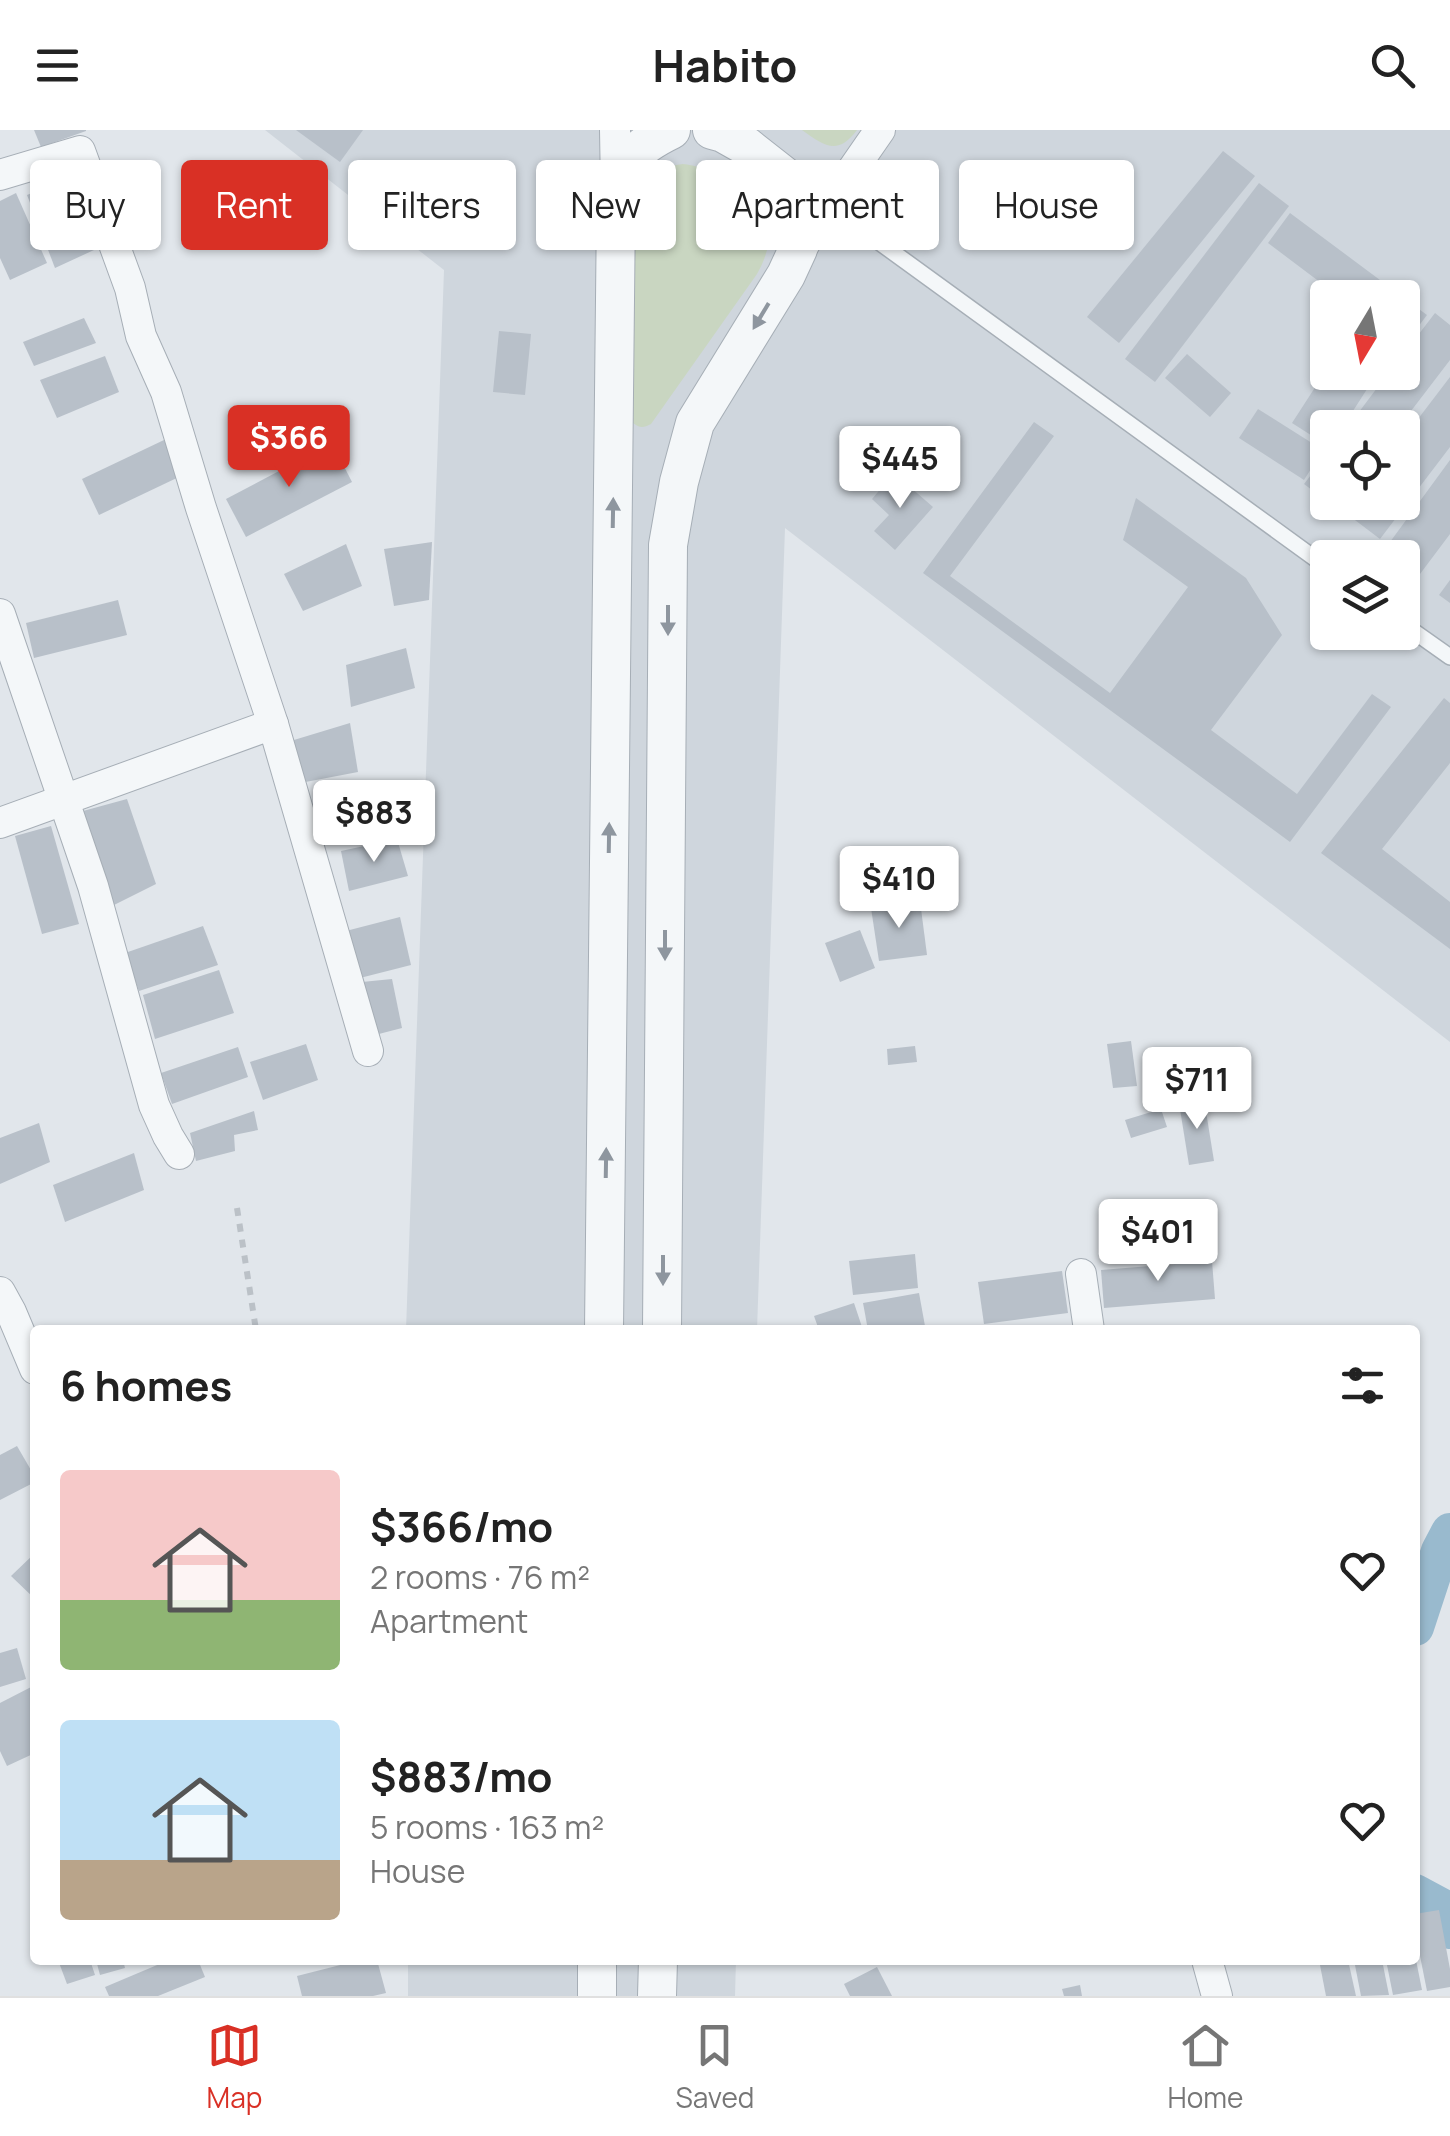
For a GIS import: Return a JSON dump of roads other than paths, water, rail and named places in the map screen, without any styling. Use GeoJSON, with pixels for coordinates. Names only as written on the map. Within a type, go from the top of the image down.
{"type":"FeatureCollection","features":[{"type":"Feature","properties":{"kind":"street"},"geometry":{"type":"LineString","coordinates":[[614,130],[615,160]]}},
{"type":"Feature","properties":{"kind":"street"},"geometry":{"type":"LineString","coordinates":[[630,160],[648,141],[671,130]]}},
{"type":"Feature","properties":{"kind":"street"},"geometry":{"type":"LineString","coordinates":[[712,130],[766,160]]}},
{"type":"Feature","properties":{"kind":"street"},"geometry":{"type":"LineString","coordinates":[[859,160],[880,130]]}},
{"type":"Feature","properties":{"kind":"street"},"geometry":{"type":"LineString","coordinates":[[745,145],[784,176],[797,198],[802,223],[798,249],[786,275]]}},
{"type":"Feature","properties":{"kind":"street"},"geometry":{"type":"LineString","coordinates":[[0,175],[80,151],[130,288],[141,336],[166,392],[273,724],[368,1052]]}},
{"type":"Feature","properties":{"kind":"street"},"geometry":{"type":"LineString","coordinates":[[604,1325],[616,250]]}},
{"type":"Feature","properties":{"kind":"street"},"geometry":{"type":"LineString","coordinates":[[662,1325],[668,545],[679,482],[696,423],[801,250]]}},
{"type":"Feature","properties":{"kind":"street"},"geometry":{"type":"LineString","coordinates":[[0,614],[94,886],[154,1105],[179,1154]]}},
{"type":"Feature","properties":{"kind":"street"},"geometry":{"type":"LineString","coordinates":[[0,823],[273,724]]}},
{"type":"Feature","properties":{"kind":"street"},"geometry":{"type":"LineString","coordinates":[[1081,1274],[1088,1325]]}},
{"type":"Feature","properties":{"kind":"street"},"geometry":{"type":"LineString","coordinates":[[0,1292],[30,1357]]}},
{"type":"Feature","properties":{"kind":"street"},"geometry":{"type":"LineString","coordinates":[[597,1965],[597,1996]]}},
{"type":"Feature","properties":{"kind":"street"},"geometry":{"type":"LineString","coordinates":[[658,1965],[658,1996]]}},
{"type":"Feature","properties":{"kind":"street"},"geometry":{"type":"LineString","coordinates":[[1208,1965],[1217,1996]]}},
{"type":"Feature","properties":{"kind":"lane"},"geometry":{"type":"LineString","coordinates":[[890,250],[1310,555]]}},
{"type":"Feature","properties":{"kind":"lane"},"geometry":{"type":"LineString","coordinates":[[1420,636],[1450,657]]}},
{"type":"Feature","properties":{"kind":"waterway"},"geometry":{"type":"LineString","coordinates":[[1420,1612],[1450,1532]]}},
{"type":"Feature","properties":{"kind":"waterway"},"geometry":{"type":"LineString","coordinates":[[1420,1896],[1445,1909],[1450,1930]]}}]}
